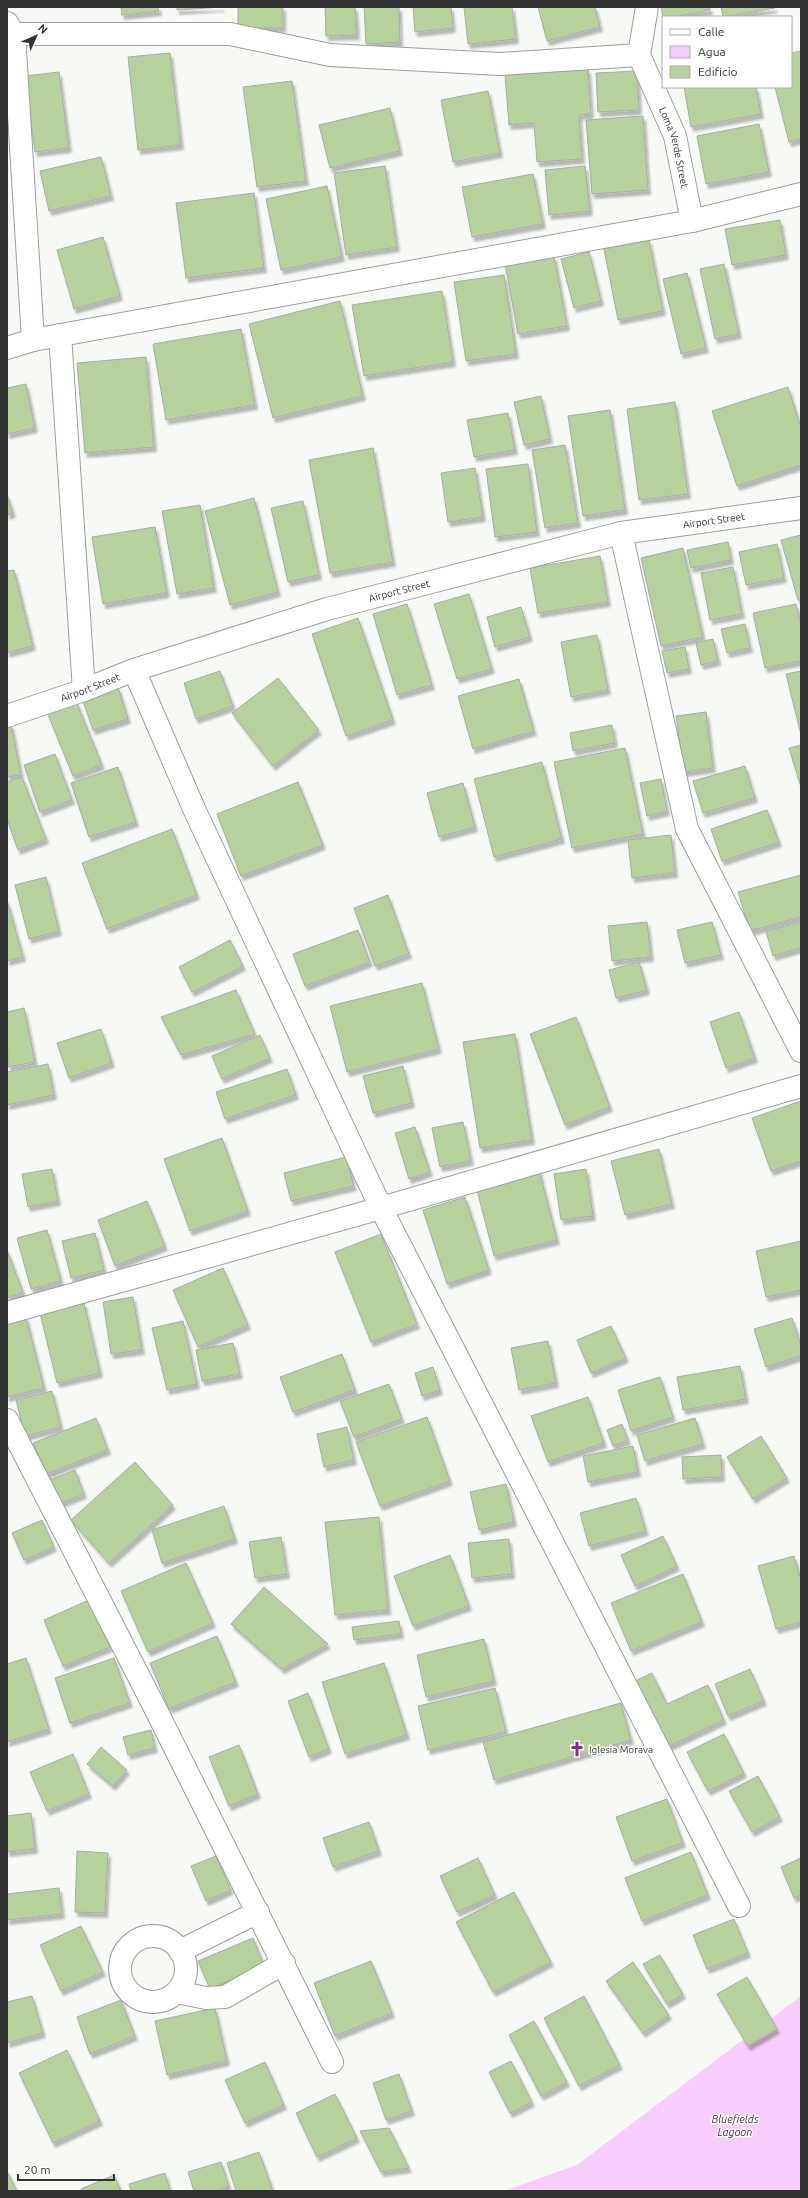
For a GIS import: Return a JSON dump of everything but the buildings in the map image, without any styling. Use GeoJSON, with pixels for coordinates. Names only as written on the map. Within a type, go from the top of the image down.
{"type":"FeatureCollection","features":[{"type":"Feature","properties":{"kind":"street"},"geometry":{"type":"LineString","coordinates":[[33,340],[11,29],[230,34],[330,55],[500,64],[639,54],[647,7]]}},
{"type":"Feature","properties":{"kind":"street","name":"Loma Verde Street"},"geometry":{"type":"LineString","coordinates":[[639,54],[675,136],[692,221]]}},
{"type":"Feature","properties":{"kind":"street"},"geometry":{"type":"LineString","coordinates":[[7,348],[33,340],[692,221],[801,194]]}},
{"type":"Feature","properties":{"kind":"street"},"geometry":{"type":"LineString","coordinates":[[60,335],[84,690]]}},
{"type":"Feature","properties":{"kind":"street","name":"Airport Street"},"geometry":{"type":"LineString","coordinates":[[7,716],[84,690],[134,670],[327,609],[621,533],[801,508]]}},
{"type":"Feature","properties":{"kind":"street"},"geometry":{"type":"LineString","coordinates":[[621,533],[686,829],[801,1051]]}},
{"type":"Feature","properties":{"kind":"street"},"geometry":{"type":"LineString","coordinates":[[134,670],[195,811],[381,1208],[739,1906]]}},
{"type":"Feature","properties":{"kind":"street"},"geometry":{"type":"LineString","coordinates":[[7,1313],[381,1208],[801,1086]]}},
{"type":"Feature","properties":{"kind":"street"},"geometry":{"type":"LineString","coordinates":[[7,1420],[284,1963],[332,2062]]}},
{"type":"Feature","properties":{"kind":"street"},"geometry":{"type":"LineString","coordinates":[[180,1951],[258,1912]]}},
{"type":"Feature","properties":{"kind":"street"},"geometry":{"type":"LineString","coordinates":[[156,1936],[170,1941],[180,1951],[186,1965],[185,1980],[177,1992],[165,2000],[150,2002],[136,1998],[126,1988],[120,1974],[122,1959],[129,1946],[141,1938],[156,1936]]}},
{"type":"Feature","properties":{"kind":"street"},"geometry":{"type":"LineString","coordinates":[[177,1992],[206,1998],[225,1997],[284,1963]]}},
{"type":"Feature","properties":{"kind":"water","name":"Bluefields Lagoon"},"geometry":{"type":"Polygon","coordinates":[[[801,1996],[801,2191],[504,2191],[577,2165],[801,1996]]]}},
{"type":"Feature","properties":{"kind":"place","name":"Iglesia Morava"},"geometry":{"type":"Point","coordinates":[577,1749]}}]}
